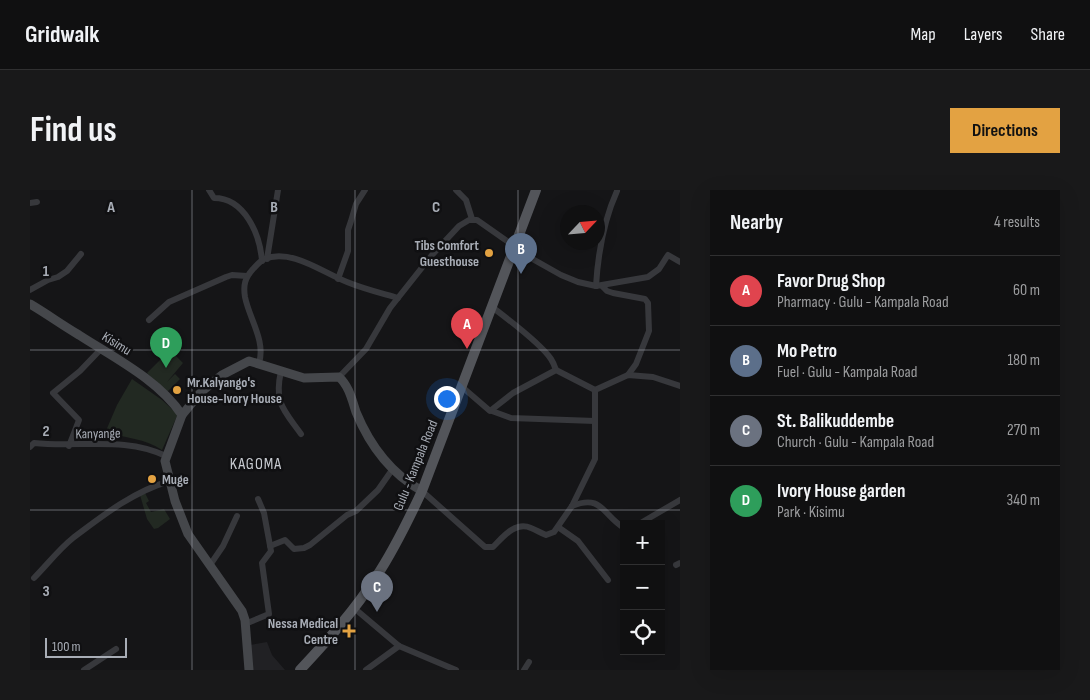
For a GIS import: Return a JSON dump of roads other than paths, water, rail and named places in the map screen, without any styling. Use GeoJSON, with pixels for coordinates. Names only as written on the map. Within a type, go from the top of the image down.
{"type":"FeatureCollection","features":[{"type":"Feature","properties":{"kind":"main road","name":"Gulu - Kampala Road"},"geometry":{"type":"LineString","coordinates":[[300,670],[354,608],[384,564],[410,518],[422,491],[536,190]]}},
{"type":"Feature","properties":{"kind":"street"},"geometry":{"type":"LineString","coordinates":[[209,190],[214,198],[221,198],[232,202],[242,211],[261,248],[264,260]]}},
{"type":"Feature","properties":{"kind":"street"},"geometry":{"type":"LineString","coordinates":[[259,363],[261,357],[260,347],[245,299],[244,283],[247,276],[264,260],[278,190]]}},
{"type":"Feature","properties":{"kind":"street"},"geometry":{"type":"LineString","coordinates":[[338,279],[348,251],[350,221],[356,204],[366,190]]}},
{"type":"Feature","properties":{"kind":"street"},"geometry":{"type":"LineString","coordinates":[[456,190],[466,200],[472,219]]}},
{"type":"Feature","properties":{"kind":"street"},"geometry":{"type":"LineString","coordinates":[[599,286],[597,262],[604,224],[617,191]]}},
{"type":"Feature","properties":{"kind":"street"},"geometry":{"type":"LineString","coordinates":[[249,670],[242,611],[182,520],[166,466],[166,456],[182,415],[201,392],[222,374],[246,361],[259,363],[310,379],[339,377],[366,349],[398,298],[443,243],[460,226],[472,219],[477,220],[514,247],[561,275],[578,282],[599,286],[648,277],[659,268],[668,255],[680,262]]}},
{"type":"Feature","properties":{"kind":"street"},"geometry":{"type":"LineString","coordinates":[[30,290],[67,271],[81,254]]}},
{"type":"Feature","properties":{"kind":"street"},"geometry":{"type":"LineString","coordinates":[[264,260],[286,258],[298,260],[338,279],[398,298]]}},
{"type":"Feature","properties":{"kind":"street"},"geometry":{"type":"LineString","coordinates":[[149,320],[169,302],[232,275],[247,276]]}},
{"type":"Feature","properties":{"kind":"street"},"geometry":{"type":"LineString","coordinates":[[599,286],[613,293],[645,299],[648,303],[649,331],[636,364],[628,375]]}},
{"type":"Feature","properties":{"kind":"street","name":"Kisimu"},"geometry":{"type":"LineString","coordinates":[[30,304],[153,385],[177,406],[182,415]]}},
{"type":"Feature","properties":{"kind":"street"},"geometry":{"type":"LineString","coordinates":[[492,308],[539,346],[552,360],[556,370],[595,390]]}},
{"type":"Feature","properties":{"kind":"street"},"geometry":{"type":"LineString","coordinates":[[69,446],[79,420],[53,393],[80,371],[101,349]]}},
{"type":"Feature","properties":{"kind":"street"},"geometry":{"type":"LineString","coordinates":[[492,411],[513,393],[556,370]]}},
{"type":"Feature","properties":{"kind":"street"},"geometry":{"type":"LineString","coordinates":[[281,371],[278,386],[280,402],[301,434]]}},
{"type":"Feature","properties":{"kind":"street"},"geometry":{"type":"LineString","coordinates":[[595,390],[628,375],[653,377],[680,386]]}},
{"type":"Feature","properties":{"kind":"street"},"geometry":{"type":"LineString","coordinates":[[339,377],[350,393],[357,413],[380,457],[408,484],[422,491],[485,547],[493,547],[516,528],[530,527],[546,535],[554,532],[558,527],[572,506],[595,459],[595,390]]}},
{"type":"Feature","properties":{"kind":"street"},"geometry":{"type":"LineString","coordinates":[[461,386],[488,410],[511,418],[594,421]]}},
{"type":"Feature","properties":{"kind":"street","name":"Kanyange"},"geometry":{"type":"LineString","coordinates":[[31,443],[69,446],[126,445],[145,447],[166,456]]}},
{"type":"Feature","properties":{"kind":"street"},"geometry":{"type":"LineString","coordinates":[[270,546],[285,540],[294,550],[310,545],[356,510],[378,490],[392,470]]}},
{"type":"Feature","properties":{"kind":"street"},"geometry":{"type":"LineString","coordinates":[[34,578],[73,538],[134,496],[170,481]]}},
{"type":"Feature","properties":{"kind":"street"},"geometry":{"type":"LineString","coordinates":[[245,624],[269,614],[262,560],[270,553],[270,546],[264,512],[258,500]]}},
{"type":"Feature","properties":{"kind":"street"},"geometry":{"type":"LineString","coordinates":[[646,520],[680,500]]}},
{"type":"Feature","properties":{"kind":"street"},"geometry":{"type":"LineString","coordinates":[[572,506],[590,501],[620,525]]}},
{"type":"Feature","properties":{"kind":"street"},"geometry":{"type":"LineString","coordinates":[[210,565],[223,546],[236,516]]}},
{"type":"Feature","properties":{"kind":"street"},"geometry":{"type":"LineString","coordinates":[[558,527],[578,541],[608,580]]}},
{"type":"Feature","properties":{"kind":"street"},"geometry":{"type":"LineString","coordinates":[[354,608],[400,646],[456,670]]}},
{"type":"Feature","properties":{"kind":"street"},"geometry":{"type":"LineString","coordinates":[[370,669],[400,646]]}},
{"type":"Feature","properties":{"kind":"street"},"geometry":{"type":"LineString","coordinates":[[84,670],[116,649]]}},
{"type":"Feature","properties":{"kind":"street"},"geometry":{"type":"LineString","coordinates":[[524,670],[529,662]]}},
{"type":"Feature","properties":{"kind":"place","name":"Tibs Comfort Guesthouse"},"geometry":{"type":"Point","coordinates":[489,253]}},
{"type":"Feature","properties":{"kind":"place","name":"Mo Petro"},"geometry":{"type":"Point","coordinates":[521,274]}},
{"type":"Feature","properties":{"kind":"place","name":"Favor Drug Shop"},"geometry":{"type":"Point","coordinates":[467,349]}},
{"type":"Feature","properties":{"kind":"place","name":"Ivory House garden"},"geometry":{"type":"Point","coordinates":[166,368]}},
{"type":"Feature","properties":{"kind":"place","name":"Mr.Kalyango's House-Ivory House"},"geometry":{"type":"Point","coordinates":[177,390]}},
{"type":"Feature","properties":{"kind":"place","name":"Muge"},"geometry":{"type":"Point","coordinates":[152,479]}},
{"type":"Feature","properties":{"kind":"place","name":"St. Balikuddembe"},"geometry":{"type":"Point","coordinates":[377,612]}},
{"type":"Feature","properties":{"kind":"place","name":"Nessa Medical Centre"},"geometry":{"type":"Point","coordinates":[349,631]}},
{"type":"Feature","properties":{"kind":"district","name":"KAGOMA"},"geometry":{"type":"Point","coordinates":[256,463]}}]}
